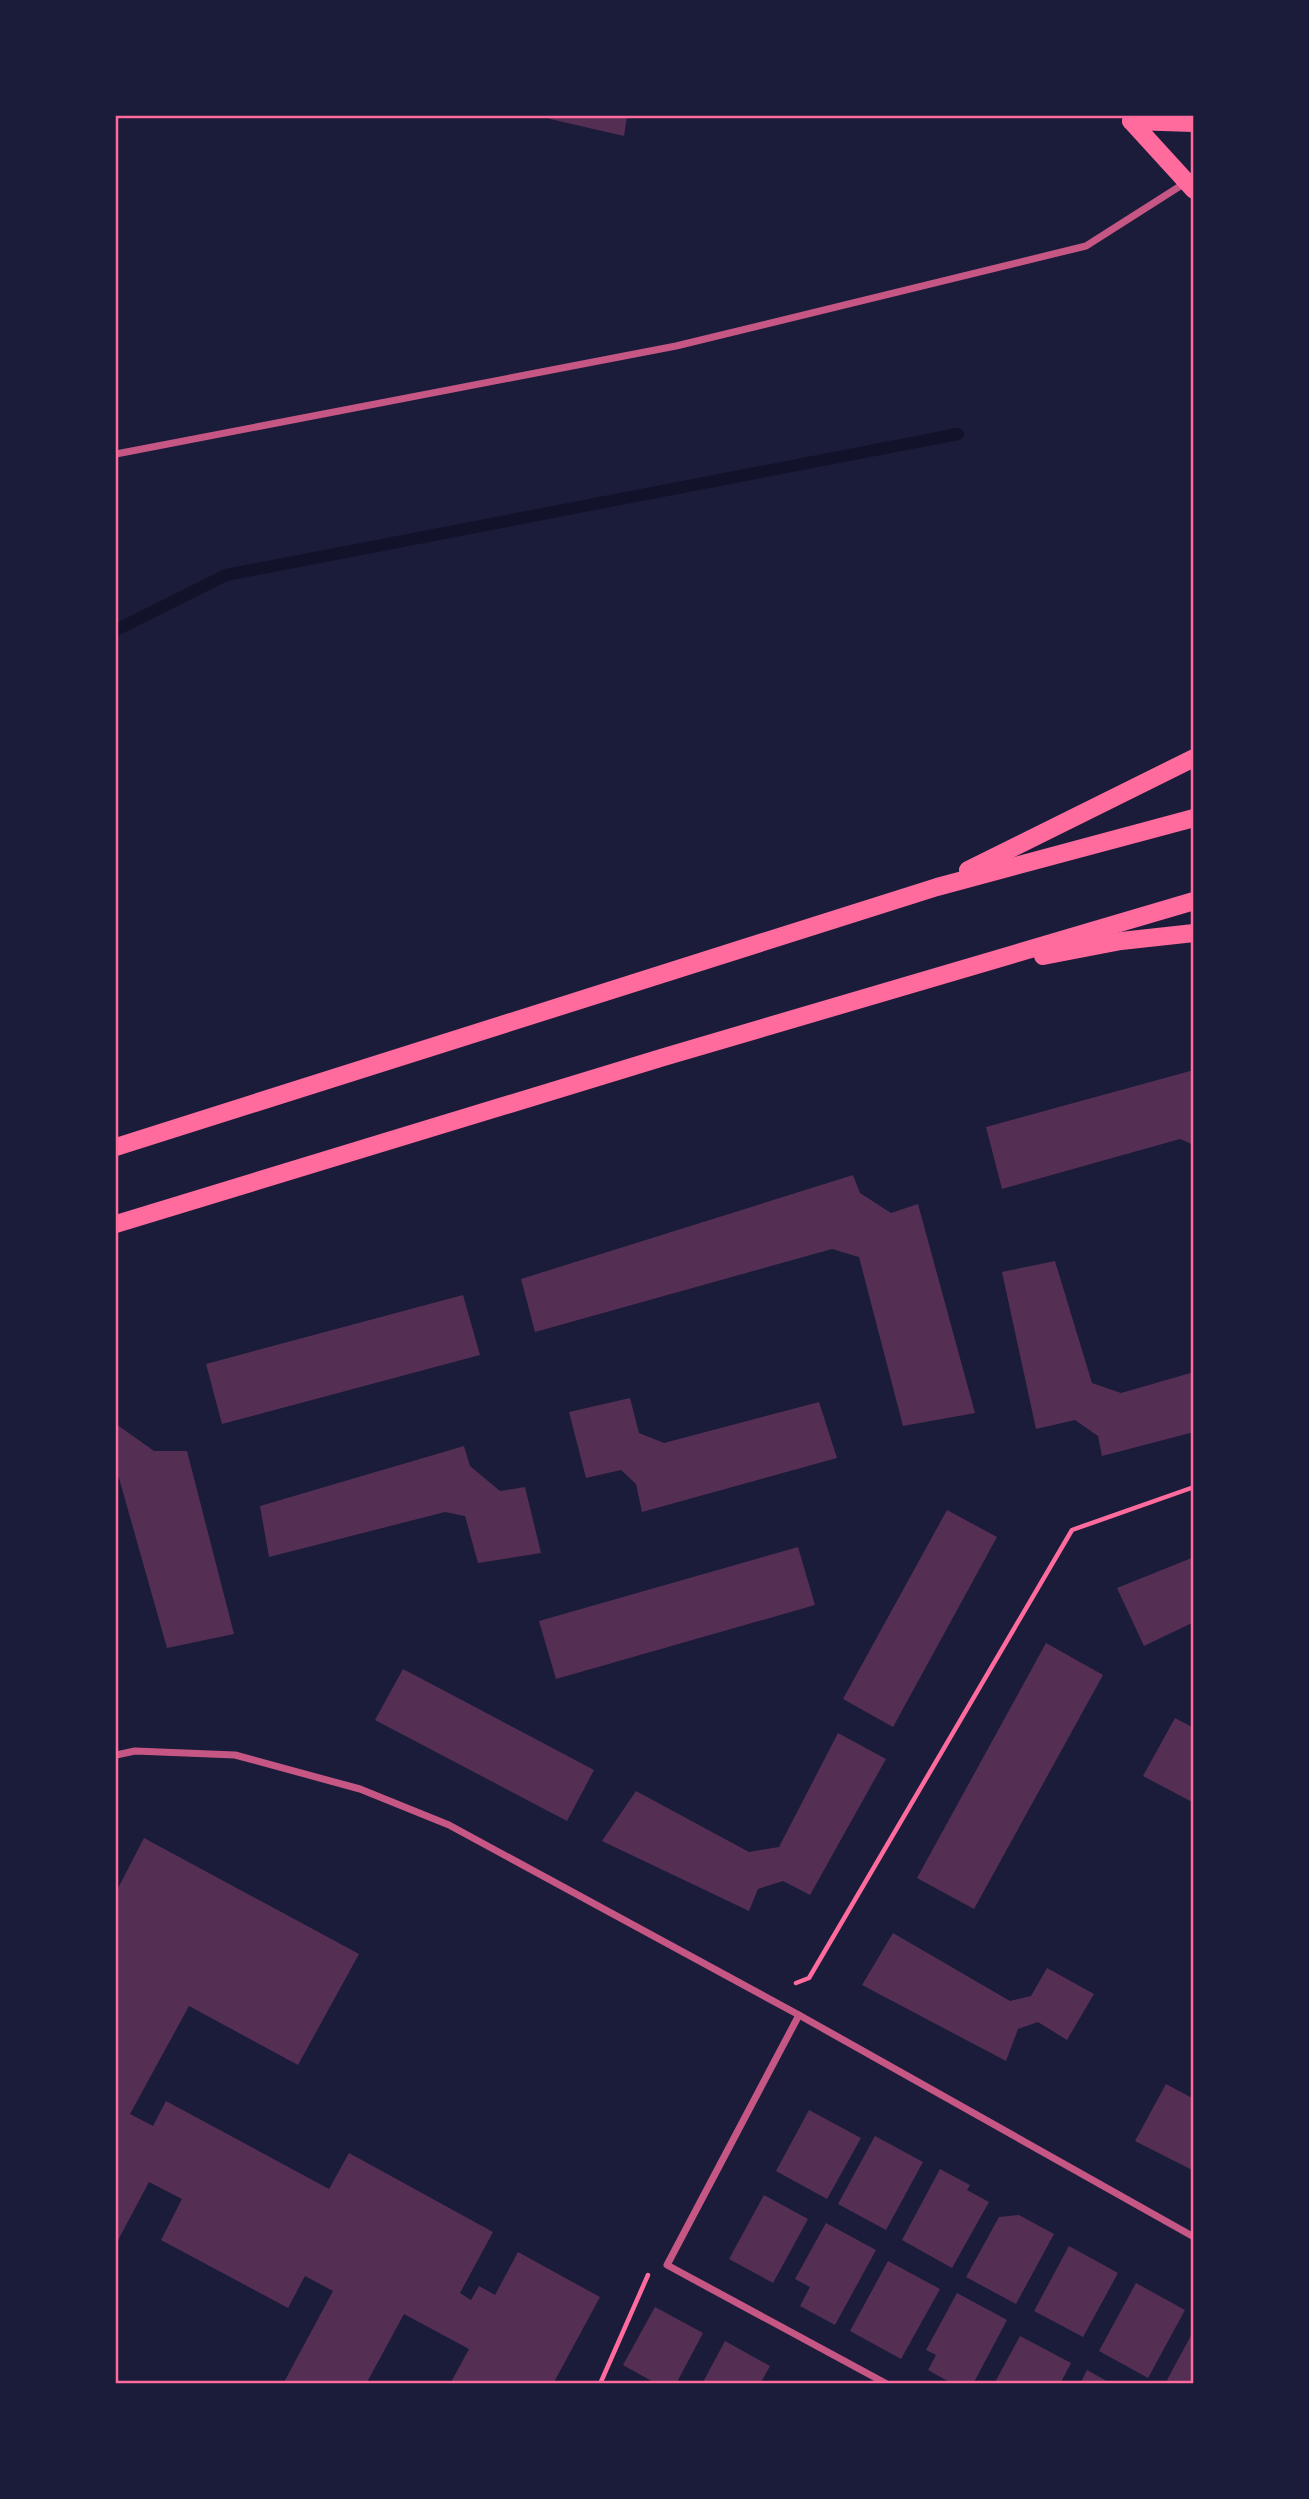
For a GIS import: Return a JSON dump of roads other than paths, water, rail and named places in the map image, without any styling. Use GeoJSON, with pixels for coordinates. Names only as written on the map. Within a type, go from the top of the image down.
{"type":"FeatureCollection","features":[{"type":"Feature","properties":{"kind":"main road"},"geometry":{"type":"LineString","coordinates":[[1189,187],[1131,121],[1194,123]]}},
{"type":"Feature","properties":{"kind":"main road"},"geometry":{"type":"LineString","coordinates":[[937,887],[1194,758]]}},
{"type":"Feature","properties":{"kind":"main road"},"geometry":{"type":"LineString","coordinates":[[116,1147],[937,887],[1194,818]]}},
{"type":"Feature","properties":{"kind":"main road"},"geometry":{"type":"LineString","coordinates":[[116,1224],[664,1057],[1194,901]]}},
{"type":"Feature","properties":{"kind":"main road"},"geometry":{"type":"LineString","coordinates":[[664,1057],[962,972],[1121,941],[1194,933]]}},
{"type":"Feature","properties":{"kind":"street"},"geometry":{"type":"LineString","coordinates":[[116,454],[676,346],[1086,246],[1189,187]]}},
{"type":"Feature","properties":{"kind":"street"},"geometry":{"type":"LineString","coordinates":[[116,1755],[135,1751],[235,1755],[360,1789],[449,1825],[799,2015],[1194,2237]]}},
{"type":"Feature","properties":{"kind":"street"},"geometry":{"type":"LineString","coordinates":[[799,2015],[667,2265],[887,2384]]}},
{"type":"Feature","properties":{"kind":"waterway"},"geometry":{"type":"LineString","coordinates":[[116,630],[226,575],[958,434]]}}]}
